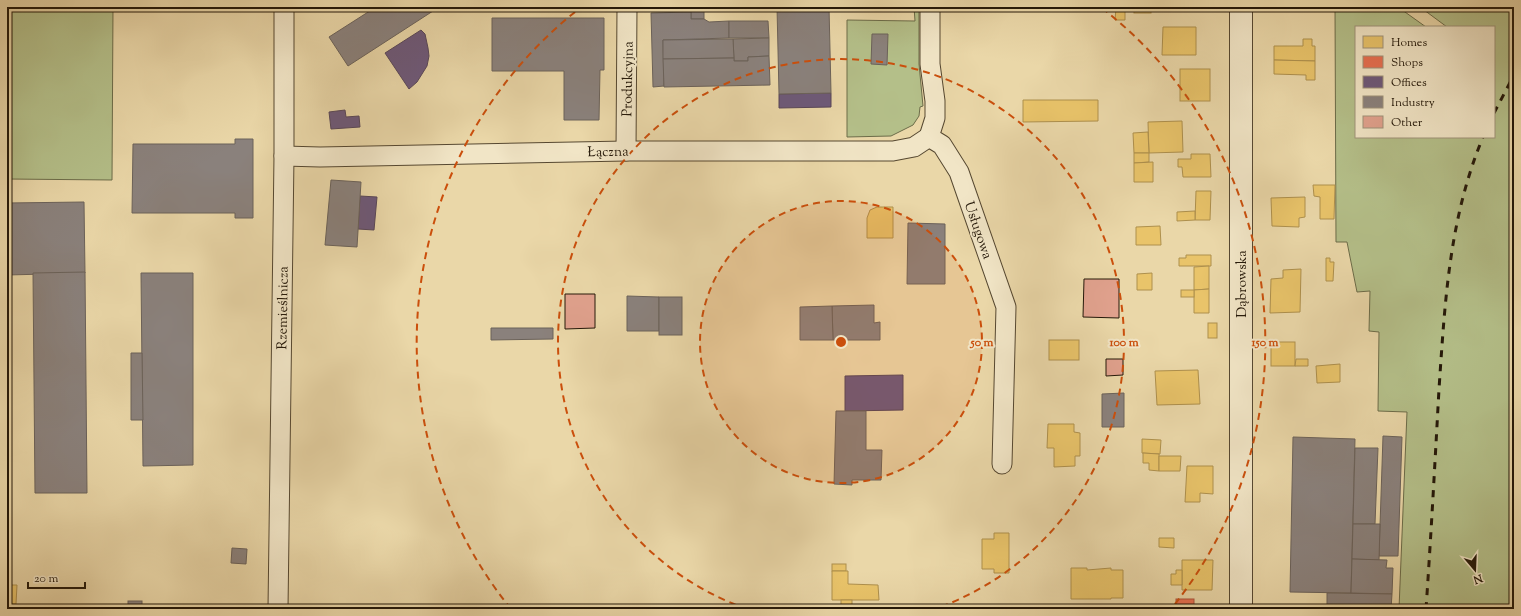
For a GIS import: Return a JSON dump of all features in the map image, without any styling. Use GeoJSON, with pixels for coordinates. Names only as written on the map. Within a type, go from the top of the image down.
{"type":"FeatureCollection","features":[{"type":"Feature","properties":{"kind":"street","name":"Rzemieślnicza"},"geometry":{"type":"LineString","coordinates":[[278,609],[284,156],[284,7]]}},
{"type":"Feature","properties":{"kind":"street","name":"Produkcyjna"},"geometry":{"type":"LineString","coordinates":[[626,151],[628,7]]}},
{"type":"Feature","properties":{"kind":"street"},"geometry":{"type":"LineString","coordinates":[[929,137],[935,118],[935,101],[930,64],[930,7]]}},
{"type":"Feature","properties":{"kind":"street","name":"Dąbrowska"},"geometry":{"type":"LineString","coordinates":[[1241,7],[1241,609]]}},
{"type":"Feature","properties":{"kind":"street","name":"Łączna"},"geometry":{"type":"LineString","coordinates":[[284,156],[626,151],[894,151],[914,147],[929,137]]}},
{"type":"Feature","properties":{"kind":"street","name":"Usługowa"},"geometry":{"type":"LineString","coordinates":[[929,137],[942,145],[959,172],[1006,307],[1002,464]]}},
{"type":"Feature","properties":{"kind":"green space"},"geometry":{"type":"Polygon","coordinates":[[[7,7],[113,7],[112,180],[7,179],[7,7]]]}},
{"type":"Feature","properties":{"kind":"green space"},"geometry":{"type":"Polygon","coordinates":[[[914,7],[919,7],[919,64],[923,106],[920,107],[919,116],[913,125],[891,136],[847,137],[847,20],[915,21],[914,7]]]}},
{"type":"Feature","properties":{"kind":"green space"},"geometry":{"type":"Polygon","coordinates":[[[1335,7],[1398,7],[1425,26],[1355,26],[1355,138],[1495,138],[1495,26],[1446,26],[1420,7],[1514,7],[1514,609],[1399,609],[1407,412],[1378,411],[1379,332],[1369,331],[1370,291],[1357,292],[1347,242],[1336,242],[1335,7]]]}},
{"type":"Feature","properties":{"kind":"building: Homes"},"geometry":{"type":"Polygon","coordinates":[[[1134,7],[1151,7],[1151,13],[1134,13],[1134,7]]]}},
{"type":"Feature","properties":{"kind":"building: Homes"},"geometry":{"type":"Polygon","coordinates":[[[1116,8],[1125,8],[1125,20],[1115,20],[1116,8]]]}},
{"type":"Feature","properties":{"kind":"building: Homes"},"geometry":{"type":"Polygon","coordinates":[[[1163,27],[1196,27],[1196,55],[1162,55],[1163,27]]]}},
{"type":"Feature","properties":{"kind":"building: Homes"},"geometry":{"type":"Polygon","coordinates":[[[1303,39],[1312,39],[1312,46],[1315,46],[1315,61],[1274,60],[1274,46],[1303,46],[1303,39]]]}},
{"type":"Feature","properties":{"kind":"building: Homes"},"geometry":{"type":"Polygon","coordinates":[[[1274,60],[1315,61],[1315,80],[1306,80],[1306,75],[1274,74],[1274,60]]]}},
{"type":"Feature","properties":{"kind":"building: Homes"},"geometry":{"type":"Polygon","coordinates":[[[1180,69],[1210,69],[1210,101],[1180,101],[1180,69]]]}},
{"type":"Feature","properties":{"kind":"building: Homes"},"geometry":{"type":"Polygon","coordinates":[[[1023,100],[1098,100],[1098,121],[1023,122],[1023,100]]]}},
{"type":"Feature","properties":{"kind":"building: Homes"},"geometry":{"type":"Polygon","coordinates":[[[1182,121],[1183,152],[1149,153],[1148,122],[1182,121]]]}},
{"type":"Feature","properties":{"kind":"building: Homes"},"geometry":{"type":"Polygon","coordinates":[[[1148,132],[1149,153],[1134,153],[1133,133],[1148,132]]]}},
{"type":"Feature","properties":{"kind":"building: Homes"},"geometry":{"type":"Polygon","coordinates":[[[1134,153],[1149,153],[1149,162],[1134,163],[1134,153]]]}},
{"type":"Feature","properties":{"kind":"building: Homes"},"geometry":{"type":"Polygon","coordinates":[[[1191,154],[1210,154],[1211,177],[1183,177],[1182,167],[1178,167],[1178,159],[1191,159],[1191,154]]]}},
{"type":"Feature","properties":{"kind":"building: Homes"},"geometry":{"type":"Polygon","coordinates":[[[1153,162],[1153,182],[1134,182],[1134,163],[1153,162]]]}},
{"type":"Feature","properties":{"kind":"building: Homes"},"geometry":{"type":"Polygon","coordinates":[[[1313,185],[1335,185],[1334,219],[1320,219],[1320,197],[1314,196],[1313,185]]]}},
{"type":"Feature","properties":{"kind":"building: Homes"},"geometry":{"type":"Polygon","coordinates":[[[1196,191],[1211,191],[1210,220],[1195,220],[1196,191]]]}},
{"type":"Feature","properties":{"kind":"building: Homes"},"geometry":{"type":"Polygon","coordinates":[[[1305,197],[1305,217],[1299,218],[1299,227],[1272,226],[1271,198],[1305,197]]]}},
{"type":"Feature","properties":{"kind":"building: Homes"},"geometry":{"type":"Polygon","coordinates":[[[877,207],[893,207],[893,238],[867,238],[867,218],[870,210],[877,207]]]}},
{"type":"Feature","properties":{"kind":"building: Homes"},"geometry":{"type":"Polygon","coordinates":[[[1195,211],[1195,220],[1177,221],[1177,212],[1195,211]]]}},
{"type":"Feature","properties":{"kind":"building: Homes"},"geometry":{"type":"Polygon","coordinates":[[[1160,226],[1161,245],[1136,245],[1136,227],[1160,226]]]}},
{"type":"Feature","properties":{"kind":"building: Homes"},"geometry":{"type":"Polygon","coordinates":[[[1186,255],[1211,255],[1211,266],[1179,266],[1179,258],[1186,258],[1186,255]]]}},
{"type":"Feature","properties":{"kind":"building: Homes"},"geometry":{"type":"Polygon","coordinates":[[[1326,258],[1330,258],[1330,262],[1334,262],[1333,281],[1326,281],[1326,258]]]}},
{"type":"Feature","properties":{"kind":"building: Homes"},"geometry":{"type":"Polygon","coordinates":[[[1209,266],[1209,289],[1194,290],[1194,267],[1209,266]]]}},
{"type":"Feature","properties":{"kind":"building: Homes"},"geometry":{"type":"Polygon","coordinates":[[[1301,269],[1300,312],[1270,313],[1271,279],[1283,278],[1283,270],[1301,269]]]}},
{"type":"Feature","properties":{"kind":"building: Homes"},"geometry":{"type":"Polygon","coordinates":[[[1152,273],[1152,290],[1137,290],[1137,274],[1152,273]]]}},
{"type":"Feature","properties":{"kind":"building: Homes"},"geometry":{"type":"Polygon","coordinates":[[[1209,289],[1209,313],[1194,313],[1194,290],[1209,289]]]}},
{"type":"Feature","properties":{"kind":"building: Homes"},"geometry":{"type":"Polygon","coordinates":[[[1181,290],[1194,290],[1194,297],[1181,297],[1181,290]]]}},
{"type":"Feature","properties":{"kind":"building: Homes"},"geometry":{"type":"Polygon","coordinates":[[[1208,323],[1217,323],[1217,338],[1208,338],[1208,323]]]}},
{"type":"Feature","properties":{"kind":"building: Homes"},"geometry":{"type":"Polygon","coordinates":[[[1049,340],[1079,340],[1079,360],[1049,360],[1049,340]]]}},
{"type":"Feature","properties":{"kind":"building: Homes"},"geometry":{"type":"Polygon","coordinates":[[[1271,342],[1295,342],[1295,366],[1271,366],[1271,342]]]}},
{"type":"Feature","properties":{"kind":"building: Homes"},"geometry":{"type":"Polygon","coordinates":[[[1296,359],[1308,359],[1308,366],[1295,366],[1296,359]]]}},
{"type":"Feature","properties":{"kind":"building: Homes"},"geometry":{"type":"Polygon","coordinates":[[[1340,364],[1340,382],[1317,383],[1316,366],[1340,364]]]}},
{"type":"Feature","properties":{"kind":"building: Homes"},"geometry":{"type":"Polygon","coordinates":[[[1198,370],[1200,404],[1157,405],[1155,371],[1198,370]]]}},
{"type":"Feature","properties":{"kind":"building: Homes"},"geometry":{"type":"Polygon","coordinates":[[[1048,424],[1074,424],[1074,432],[1080,433],[1080,456],[1075,456],[1075,466],[1054,467],[1054,448],[1047,448],[1048,424]]]}},
{"type":"Feature","properties":{"kind":"building: Homes"},"geometry":{"type":"Polygon","coordinates":[[[1142,439],[1161,440],[1160,454],[1142,453],[1142,439]]]}},
{"type":"Feature","properties":{"kind":"building: Homes"},"geometry":{"type":"Polygon","coordinates":[[[1143,453],[1159,454],[1159,471],[1149,470],[1149,463],[1143,463],[1143,453]]]}},
{"type":"Feature","properties":{"kind":"building: Homes"},"geometry":{"type":"Polygon","coordinates":[[[1159,456],[1181,456],[1180,471],[1159,471],[1159,456]]]}},
{"type":"Feature","properties":{"kind":"building: Homes"},"geometry":{"type":"Polygon","coordinates":[[[1187,466],[1213,466],[1213,494],[1200,493],[1200,502],[1185,502],[1187,466]]]}},
{"type":"Feature","properties":{"kind":"building: Homes"},"geometry":{"type":"Polygon","coordinates":[[[994,533],[1009,533],[1009,573],[994,573],[994,569],[982,569],[982,539],[994,539],[994,533]]]}},
{"type":"Feature","properties":{"kind":"building: Homes"},"geometry":{"type":"Polygon","coordinates":[[[1159,538],[1174,538],[1174,548],[1159,547],[1159,538]]]}},
{"type":"Feature","properties":{"kind":"building: Homes"},"geometry":{"type":"Polygon","coordinates":[[[1182,560],[1213,560],[1212,590],[1182,590],[1182,560]]]}},
{"type":"Feature","properties":{"kind":"building: Homes"},"geometry":{"type":"Polygon","coordinates":[[[832,564],[846,564],[846,571],[832,571],[832,564]]]}},
{"type":"Feature","properties":{"kind":"building: Homes"},"geometry":{"type":"Polygon","coordinates":[[[1071,568],[1087,568],[1087,570],[1111,568],[1111,570],[1123,570],[1123,598],[1071,599],[1071,568]]]}},
{"type":"Feature","properties":{"kind":"building: Homes"},"geometry":{"type":"Polygon","coordinates":[[[1176,570],[1182,570],[1182,585],[1171,585],[1171,574],[1176,574],[1176,570]]]}},
{"type":"Feature","properties":{"kind":"building: Homes"},"geometry":{"type":"Polygon","coordinates":[[[832,571],[848,571],[848,584],[878,585],[879,600],[832,600],[832,571]]]}},
{"type":"Feature","properties":{"kind":"building: Homes"},"geometry":{"type":"Polygon","coordinates":[[[9,585],[17,585],[16,604],[8,604],[9,585]]]}},
{"type":"Feature","properties":{"kind":"building: Homes"},"geometry":{"type":"Polygon","coordinates":[[[841,600],[852,600],[852,609],[841,609],[841,600]]]}},
{"type":"Feature","properties":{"kind":"building: Shops"},"geometry":{"type":"Polygon","coordinates":[[[1176,599],[1194,599],[1194,609],[1176,609],[1176,599]]]}},
{"type":"Feature","properties":{"kind":"building: Offices"},"geometry":{"type":"Polygon","coordinates":[[[421,30],[425,34],[428,48],[429,56],[427,66],[417,82],[409,89],[385,53],[421,30]]]}},
{"type":"Feature","properties":{"kind":"building: Offices"},"geometry":{"type":"Polygon","coordinates":[[[831,93],[831,107],[779,108],[779,94],[831,93]]]}},
{"type":"Feature","properties":{"kind":"building: Offices"},"geometry":{"type":"Polygon","coordinates":[[[345,110],[346,117],[359,116],[360,127],[331,129],[329,112],[345,110]]]}},
{"type":"Feature","properties":{"kind":"building: Offices"},"geometry":{"type":"Polygon","coordinates":[[[360,196],[377,197],[374,230],[358,229],[360,196]]]}},
{"type":"Feature","properties":{"kind":"building: Offices"},"geometry":{"type":"Polygon","coordinates":[[[903,375],[903,410],[845,411],[845,376],[903,375]]]}},
{"type":"Feature","properties":{"kind":"building: Industry"},"geometry":{"type":"Polygon","coordinates":[[[376,7],[431,7],[433,11],[348,66],[329,37],[376,7]]]}},
{"type":"Feature","properties":{"kind":"building: Industry"},"geometry":{"type":"Polygon","coordinates":[[[777,7],[829,7],[831,93],[779,94],[777,7]]]}},
{"type":"Feature","properties":{"kind":"building: Industry"},"geometry":{"type":"Polygon","coordinates":[[[691,8],[704,8],[704,19],[691,19],[691,8]]]}},
{"type":"Feature","properties":{"kind":"building: Industry"},"geometry":{"type":"Polygon","coordinates":[[[691,12],[691,19],[704,19],[709,22],[729,21],[729,38],[663,40],[664,86],[653,87],[651,13],[691,12]]]}},
{"type":"Feature","properties":{"kind":"building: Industry"},"geometry":{"type":"Polygon","coordinates":[[[492,18],[604,18],[604,70],[600,70],[599,120],[564,120],[564,71],[492,71],[492,18]]]}},
{"type":"Feature","properties":{"kind":"building: Industry"},"geometry":{"type":"Polygon","coordinates":[[[729,21],[768,21],[769,38],[729,38],[729,21]]]}},
{"type":"Feature","properties":{"kind":"building: Industry"},"geometry":{"type":"Polygon","coordinates":[[[872,34],[888,34],[887,65],[871,64],[872,34]]]}},
{"type":"Feature","properties":{"kind":"building: Industry"},"geometry":{"type":"Polygon","coordinates":[[[769,38],[769,56],[748,57],[748,61],[734,61],[733,39],[769,38]]]}},
{"type":"Feature","properties":{"kind":"building: Industry"},"geometry":{"type":"Polygon","coordinates":[[[733,39],[734,58],[663,59],[663,40],[733,39]]]}},
{"type":"Feature","properties":{"kind":"building: Industry"},"geometry":{"type":"Polygon","coordinates":[[[769,56],[770,85],[664,87],[663,59],[734,58],[734,61],[748,61],[748,57],[769,56]]]}},
{"type":"Feature","properties":{"kind":"building: Industry"},"geometry":{"type":"Polygon","coordinates":[[[235,139],[253,139],[253,218],[235,218],[235,213],[132,213],[133,144],[235,144],[235,139]]]}},
{"type":"Feature","properties":{"kind":"building: Industry"},"geometry":{"type":"Polygon","coordinates":[[[331,180],[361,182],[357,247],[325,245],[331,180]]]}},
{"type":"Feature","properties":{"kind":"building: Industry"},"geometry":{"type":"Polygon","coordinates":[[[84,202],[85,273],[7,275],[7,203],[84,202]]]}},
{"type":"Feature","properties":{"kind":"building: Industry"},"geometry":{"type":"Polygon","coordinates":[[[908,223],[945,224],[945,284],[907,284],[908,223]]]}},
{"type":"Feature","properties":{"kind":"building: Industry"},"geometry":{"type":"Polygon","coordinates":[[[85,272],[87,493],[35,493],[33,273],[85,272]]]}},
{"type":"Feature","properties":{"kind":"building: Industry"},"geometry":{"type":"Polygon","coordinates":[[[141,273],[193,273],[193,465],[143,466],[141,273]]]}},
{"type":"Feature","properties":{"kind":"building: Industry"},"geometry":{"type":"Polygon","coordinates":[[[627,296],[659,297],[659,331],[627,331],[627,296]]]}},
{"type":"Feature","properties":{"kind":"building: Industry"},"geometry":{"type":"Polygon","coordinates":[[[659,297],[682,297],[682,335],[659,335],[659,297]]]}},
{"type":"Feature","properties":{"kind":"building: Industry"},"geometry":{"type":"Polygon","coordinates":[[[874,305],[874,323],[880,322],[880,340],[833,340],[832,306],[874,305]]]}},
{"type":"Feature","properties":{"kind":"building: Industry"},"geometry":{"type":"Polygon","coordinates":[[[832,306],[833,340],[800,340],[800,307],[832,306]]]}},
{"type":"Feature","properties":{"kind":"building: Industry"},"geometry":{"type":"Polygon","coordinates":[[[491,328],[553,328],[553,339],[491,340],[491,328]]]}},
{"type":"Feature","properties":{"kind":"building: Industry"},"geometry":{"type":"Polygon","coordinates":[[[131,353],[142,353],[143,420],[131,420],[131,353]]]}},
{"type":"Feature","properties":{"kind":"building: Industry"},"geometry":{"type":"Polygon","coordinates":[[[1124,393],[1124,427],[1102,427],[1102,394],[1124,393]]]}},
{"type":"Feature","properties":{"kind":"building: Industry"},"geometry":{"type":"Polygon","coordinates":[[[836,411],[866,411],[866,450],[882,450],[881,480],[852,480],[852,485],[834,484],[836,411]]]}},
{"type":"Feature","properties":{"kind":"building: Industry"},"geometry":{"type":"Polygon","coordinates":[[[1383,436],[1402,437],[1398,556],[1379,556],[1383,436]]]}},
{"type":"Feature","properties":{"kind":"building: Industry"},"geometry":{"type":"Polygon","coordinates":[[[1293,437],[1355,439],[1351,593],[1290,592],[1293,437]]]}},
{"type":"Feature","properties":{"kind":"building: Industry"},"geometry":{"type":"Polygon","coordinates":[[[1355,448],[1378,448],[1375,524],[1353,524],[1355,448]]]}},
{"type":"Feature","properties":{"kind":"building: Industry"},"geometry":{"type":"Polygon","coordinates":[[[1353,524],[1380,524],[1379,560],[1352,559],[1353,524]]]}},
{"type":"Feature","properties":{"kind":"building: Industry"},"geometry":{"type":"Polygon","coordinates":[[[232,548],[247,549],[246,564],[231,563],[232,548]]]}},
{"type":"Feature","properties":{"kind":"building: Industry"},"geometry":{"type":"Polygon","coordinates":[[[1352,559],[1387,560],[1386,568],[1393,568],[1392,594],[1351,593],[1352,559]]]}},
{"type":"Feature","properties":{"kind":"building: Industry"},"geometry":{"type":"Polygon","coordinates":[[[1327,593],[1392,594],[1391,609],[1327,609],[1327,593]]]}},
{"type":"Feature","properties":{"kind":"building: Industry"},"geometry":{"type":"Polygon","coordinates":[[[128,601],[142,601],[142,609],[128,609],[128,601]]]}},
{"type":"Feature","properties":{"kind":"building: Other"},"geometry":{"type":"Polygon","coordinates":[[[1084,279],[1119,279],[1119,318],[1083,317],[1084,279]]]}},
{"type":"Feature","properties":{"kind":"building: Other"},"geometry":{"type":"Polygon","coordinates":[[[565,294],[595,294],[595,328],[565,329],[565,294]]]}},
{"type":"Feature","properties":{"kind":"building: Other"},"geometry":{"type":"Polygon","coordinates":[[[1106,359],[1123,359],[1123,375],[1106,376],[1106,359]]]}},
{"type":"Feature","properties":{"kind":"railway"},"geometry":{"type":"LineString","coordinates":[[1495,111],[1514,75]]}},
{"type":"Feature","properties":{"kind":"railway"},"geometry":{"type":"LineString","coordinates":[[1426,609],[1439,389],[1450,261],[1463,199],[1483,138]]}}]}
